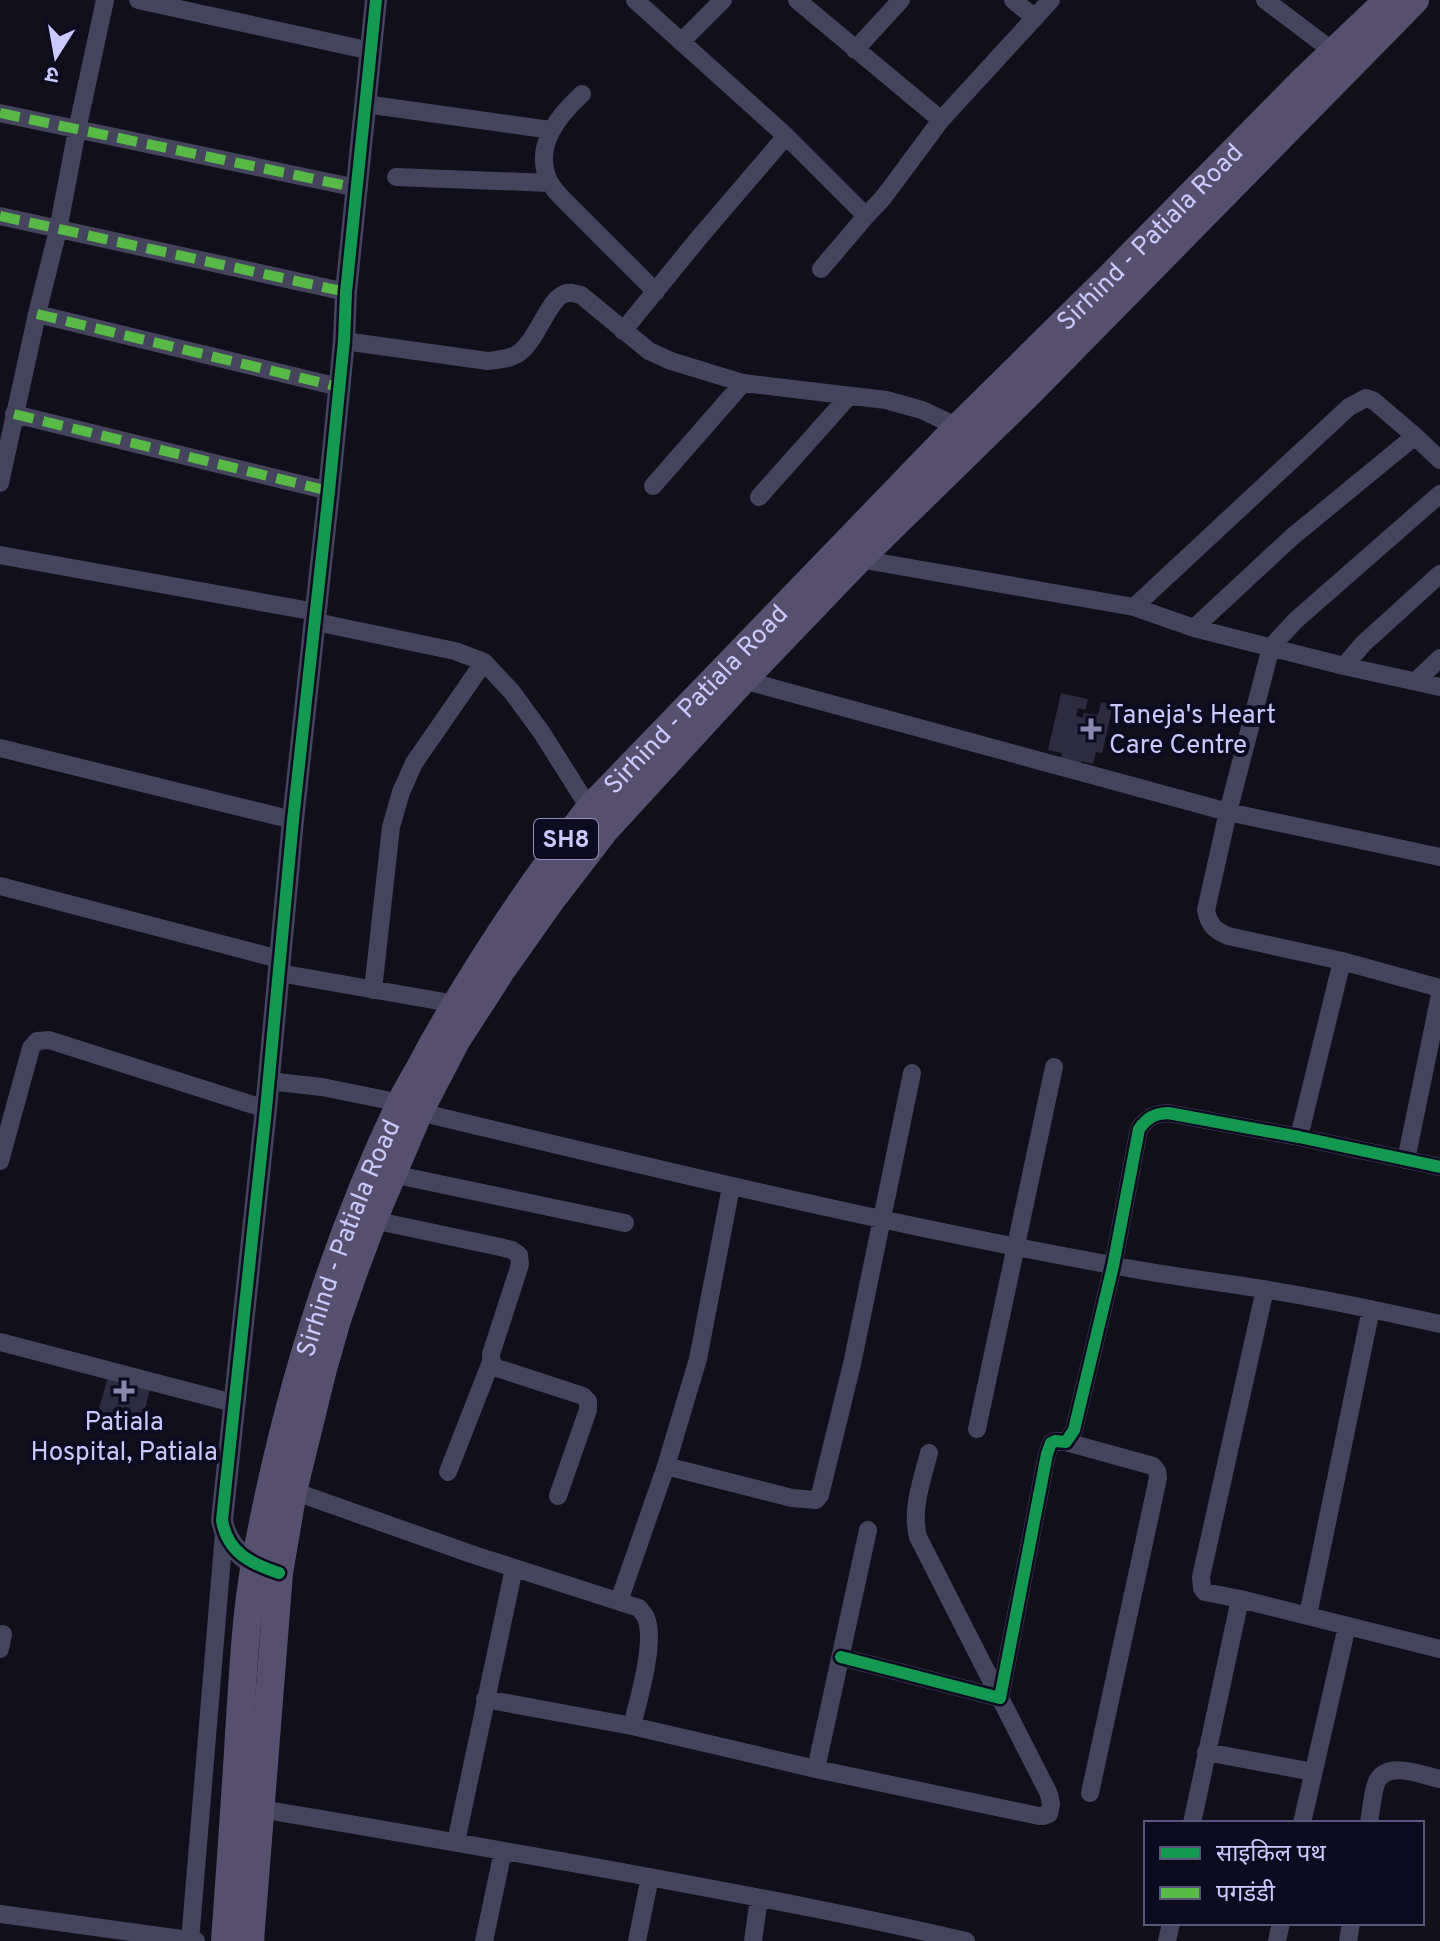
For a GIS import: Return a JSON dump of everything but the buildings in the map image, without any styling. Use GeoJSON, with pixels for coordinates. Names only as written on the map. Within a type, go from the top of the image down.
{"type":"FeatureCollection","features":[{"type":"Feature","properties":{"kind":"main road","name":"Sirhind - Patiala Road"},"geometry":{"type":"LineString","coordinates":[[225,1941],[247,1629],[267,1570],[275,1472],[304,1355],[339,1248],[374,1161],[410,1108],[456,1004],[555,854],[597,820],[958,427],[1388,0]]}},
{"type":"Feature","properties":{"kind":"main road"},"geometry":{"type":"LineString","coordinates":[[250,1941],[260,1809],[267,1570],[293,1491],[330,1344],[392,1174],[410,1108],[552,899],[597,820],[743,680],[859,559],[1041,381],[1415,0]]}},
{"type":"Feature","properties":{"kind":"street"},"geometry":{"type":"LineString","coordinates":[[0,483],[58,230],[105,0]]}},
{"type":"Feature","properties":{"kind":"street"},"geometry":{"type":"LineString","coordinates":[[138,0],[371,51]]}},
{"type":"Feature","properties":{"kind":"street"},"geometry":{"type":"LineString","coordinates":[[190,1940],[233,1403],[329,491],[376,0]]}},
{"type":"Feature","properties":{"kind":"street"},"geometry":{"type":"LineString","coordinates":[[635,0],[786,136],[866,216]]}},
{"type":"Feature","properties":{"kind":"street"},"geometry":{"type":"LineString","coordinates":[[681,42],[723,0]]}},
{"type":"Feature","properties":{"kind":"street"},"geometry":{"type":"LineString","coordinates":[[797,0],[941,120]]}},
{"type":"Feature","properties":{"kind":"street"},"geometry":{"type":"LineString","coordinates":[[855,50],[901,0]]}},
{"type":"Feature","properties":{"kind":"street"},"geometry":{"type":"LineString","coordinates":[[1013,0],[1035,18]]}},
{"type":"Feature","properties":{"kind":"street"},"geometry":{"type":"LineString","coordinates":[[821,269],[883,198],[941,120],[1051,0]]}},
{"type":"Feature","properties":{"kind":"street"},"geometry":{"type":"LineString","coordinates":[[1265,0],[1334,52]]}},
{"type":"Feature","properties":{"kind":"street"},"geometry":{"type":"LineString","coordinates":[[582,94],[564,110],[551,130],[544,163],[550,183],[656,292]]}},
{"type":"Feature","properties":{"kind":"street"},"geometry":{"type":"LineString","coordinates":[[365,104],[551,130]]}},
{"type":"Feature","properties":{"kind":"street"},"geometry":{"type":"LineString","coordinates":[[0,113],[357,188]]}},
{"type":"Feature","properties":{"kind":"street"},"geometry":{"type":"LineString","coordinates":[[623,331],[786,136]]}},
{"type":"Feature","properties":{"kind":"street"},"geometry":{"type":"LineString","coordinates":[[396,177],[550,183]]}},
{"type":"Feature","properties":{"kind":"street"},"geometry":{"type":"LineString","coordinates":[[0,216],[346,292]]}},
{"type":"Feature","properties":{"kind":"street"},"geometry":{"type":"LineString","coordinates":[[344,341],[488,361],[504,359],[525,348],[555,301],[571,292],[581,295],[649,351],[671,361],[743,383],[886,400],[922,410],[958,427]]}},
{"type":"Feature","properties":{"kind":"street"},"geometry":{"type":"LineString","coordinates":[[37,314],[339,387]]}},
{"type":"Feature","properties":{"kind":"street"},"geometry":{"type":"LineString","coordinates":[[653,486],[743,383]]}},
{"type":"Feature","properties":{"kind":"street"},"geometry":{"type":"LineString","coordinates":[[759,497],[849,396]]}},
{"type":"Feature","properties":{"kind":"street"},"geometry":{"type":"LineString","coordinates":[[1134,607],[1349,407],[1366,398],[1374,401],[1440,460]]}},
{"type":"Feature","properties":{"kind":"street"},"geometry":{"type":"LineString","coordinates":[[14,414],[329,491]]}},
{"type":"Feature","properties":{"kind":"street"},"geometry":{"type":"LineString","coordinates":[[1194,628],[1292,537],[1415,436]]}},
{"type":"Feature","properties":{"kind":"street"},"geometry":{"type":"LineString","coordinates":[[1440,494],[1296,620],[1271,647],[1206,910],[1208,921],[1216,931],[1228,936],[1342,961],[1440,988]]}},
{"type":"Feature","properties":{"kind":"street"},"geometry":{"type":"LineString","coordinates":[[0,555],[316,617],[455,651],[484,662],[512,692],[542,733],[597,820]]}},
{"type":"Feature","properties":{"kind":"street"},"geometry":{"type":"LineString","coordinates":[[859,559],[1134,607],[1194,628],[1440,687]]}},
{"type":"Feature","properties":{"kind":"street"},"geometry":{"type":"LineString","coordinates":[[1344,666],[1363,644],[1440,574]]}},
{"type":"Feature","properties":{"kind":"street"},"geometry":{"type":"LineString","coordinates":[[1416,681],[1440,658]]}},
{"type":"Feature","properties":{"kind":"street"},"geometry":{"type":"LineString","coordinates":[[373,990],[391,827],[401,792],[414,763],[484,662]]}},
{"type":"Feature","properties":{"kind":"street"},"geometry":{"type":"LineString","coordinates":[[743,680],[1228,812],[1440,857]]}},
{"type":"Feature","properties":{"kind":"street"},"geometry":{"type":"LineString","coordinates":[[0,748],[293,820]]}},
{"type":"Feature","properties":{"kind":"street"},"geometry":{"type":"LineString","coordinates":[[0,886],[279,966],[373,990],[456,1004]]}},
{"type":"Feature","properties":{"kind":"street"},"geometry":{"type":"LineString","coordinates":[[1299,1137],[1342,961]]}},
{"type":"Feature","properties":{"kind":"street"},"geometry":{"type":"LineString","coordinates":[[1406,1160],[1440,995]]}},
{"type":"Feature","properties":{"kind":"street"},"geometry":{"type":"LineString","coordinates":[[0,1161],[31,1048],[37,1041],[49,1040],[266,1109]]}},
{"type":"Feature","properties":{"kind":"street"},"geometry":{"type":"LineString","coordinates":[[977,1429],[1054,1067]]}},
{"type":"Feature","properties":{"kind":"street"},"geometry":{"type":"LineString","coordinates":[[666,1466],[792,1498],[816,1500],[823,1488],[912,1073]]}},
{"type":"Feature","properties":{"kind":"street"},"geometry":{"type":"LineString","coordinates":[[268,1081],[322,1087],[731,1187],[883,1219],[1113,1266],[1265,1289],[1440,1324]]}},
{"type":"Feature","properties":{"kind":"street"},"geometry":{"type":"LineString","coordinates":[[1066,1442],[1074,1430],[1113,1266],[1139,1129],[1147,1119],[1168,1113],[1440,1167]]}},
{"type":"Feature","properties":{"kind":"street"},"geometry":{"type":"LineString","coordinates":[[392,1174],[625,1223]]}},
{"type":"Feature","properties":{"kind":"street"},"geometry":{"type":"LineString","coordinates":[[619,1601],[666,1466],[698,1359],[731,1187]]}},
{"type":"Feature","properties":{"kind":"street"},"geometry":{"type":"LineString","coordinates":[[373,1220],[500,1247],[519,1255],[520,1264],[491,1362],[448,1472]]}},
{"type":"Feature","properties":{"kind":"street"},"geometry":{"type":"LineString","coordinates":[[1265,1289],[1201,1577],[1202,1588],[1205,1592],[1440,1649]]}},
{"type":"Feature","properties":{"kind":"street"},"geometry":{"type":"LineString","coordinates":[[1308,1615],[1371,1309]]}},
{"type":"Feature","properties":{"kind":"street"},"geometry":{"type":"LineString","coordinates":[[0,1342],[233,1403]]}},
{"type":"Feature","properties":{"kind":"street"},"geometry":{"type":"LineString","coordinates":[[491,1362],[497,1368],[583,1396],[588,1401],[588,1410],[558,1496]]}},
{"type":"Feature","properties":{"kind":"street"},"geometry":{"type":"LineString","coordinates":[[1000,1698],[1049,1447],[1055,1441],[1066,1442],[1153,1466],[1158,1478],[1090,1793]]}},
{"type":"Feature","properties":{"kind":"street"},"geometry":{"type":"LineString","coordinates":[[485,1699],[632,1726],[816,1769],[1044,1816],[1049,1814],[1049,1794],[918,1537],[915,1510],[929,1453]]}},
{"type":"Feature","properties":{"kind":"street"},"geometry":{"type":"LineString","coordinates":[[293,1491],[639,1608],[646,1616],[648,1628],[647,1663],[632,1726]]}},
{"type":"Feature","properties":{"kind":"street"},"geometry":{"type":"LineString","coordinates":[[816,1769],[868,1530]]}},
{"type":"Feature","properties":{"kind":"street"},"geometry":{"type":"LineString","coordinates":[[224,1533],[234,1549],[267,1570]]}},
{"type":"Feature","properties":{"kind":"street"},"geometry":{"type":"LineString","coordinates":[[456,1842],[514,1568]]}},
{"type":"Feature","properties":{"kind":"street"},"geometry":{"type":"LineString","coordinates":[[1192,1821],[1240,1599]]}},
{"type":"Feature","properties":{"kind":"street"},"geometry":{"type":"LineString","coordinates":[[1302,1821],[1347,1626]]}},
{"type":"Feature","properties":{"kind":"street"},"geometry":{"type":"LineString","coordinates":[[841,1657],[1000,1698]]}},
{"type":"Feature","properties":{"kind":"street"},"geometry":{"type":"LineString","coordinates":[[1206,1752],[1313,1772]]}},
{"type":"Feature","properties":{"kind":"street"},"geometry":{"type":"LineString","coordinates":[[1369,1821],[1376,1782],[1388,1771],[1440,1779]]}},
{"type":"Feature","properties":{"kind":"street"},"geometry":{"type":"LineString","coordinates":[[260,1809],[650,1877],[759,1898],[893,1932],[966,1941]]}},
{"type":"Feature","properties":{"kind":"street"},"geometry":{"type":"LineString","coordinates":[[484,1941],[503,1851]]}},
{"type":"Feature","properties":{"kind":"street"},"geometry":{"type":"LineString","coordinates":[[637,1941],[650,1877]]}},
{"type":"Feature","properties":{"kind":"street"},"geometry":{"type":"LineString","coordinates":[[753,1941],[759,1898]]}},
{"type":"Feature","properties":{"kind":"street"},"geometry":{"type":"LineString","coordinates":[[0,1914],[196,1941]]}},
{"type":"Feature","properties":{"kind":"marked path"},"geometry":{"type":"LineString","coordinates":[[0,113],[357,188]]}},
{"type":"Feature","properties":{"kind":"marked path"},"geometry":{"type":"LineString","coordinates":[[0,216],[346,292]]}},
{"type":"Feature","properties":{"kind":"marked path"},"geometry":{"type":"LineString","coordinates":[[37,314],[339,387]]}},
{"type":"Feature","properties":{"kind":"marked path"},"geometry":{"type":"LineString","coordinates":[[14,414],[329,491]]}},
{"type":"Feature","properties":{"kind":"cycle path"},"geometry":{"type":"LineString","coordinates":[[279,1573],[242,1555],[229,1541],[222,1520],[329,491],[376,0]]}},
{"type":"Feature","properties":{"kind":"cycle path"},"geometry":{"type":"LineString","coordinates":[[841,1657],[1000,1698],[1047,1454],[1051,1443],[1066,1442],[1074,1430],[1113,1266],[1139,1129],[1148,1119],[1168,1113],[1440,1167]]}},
{"type":"Feature","properties":{"kind":"place","name":"Taneja's Heart Care Centre"},"geometry":{"type":"Point","coordinates":[1091,729]}},
{"type":"Feature","properties":{"kind":"place","name":"Patiala Hospital, Patiala"},"geometry":{"type":"Point","coordinates":[124,1391]}}]}
